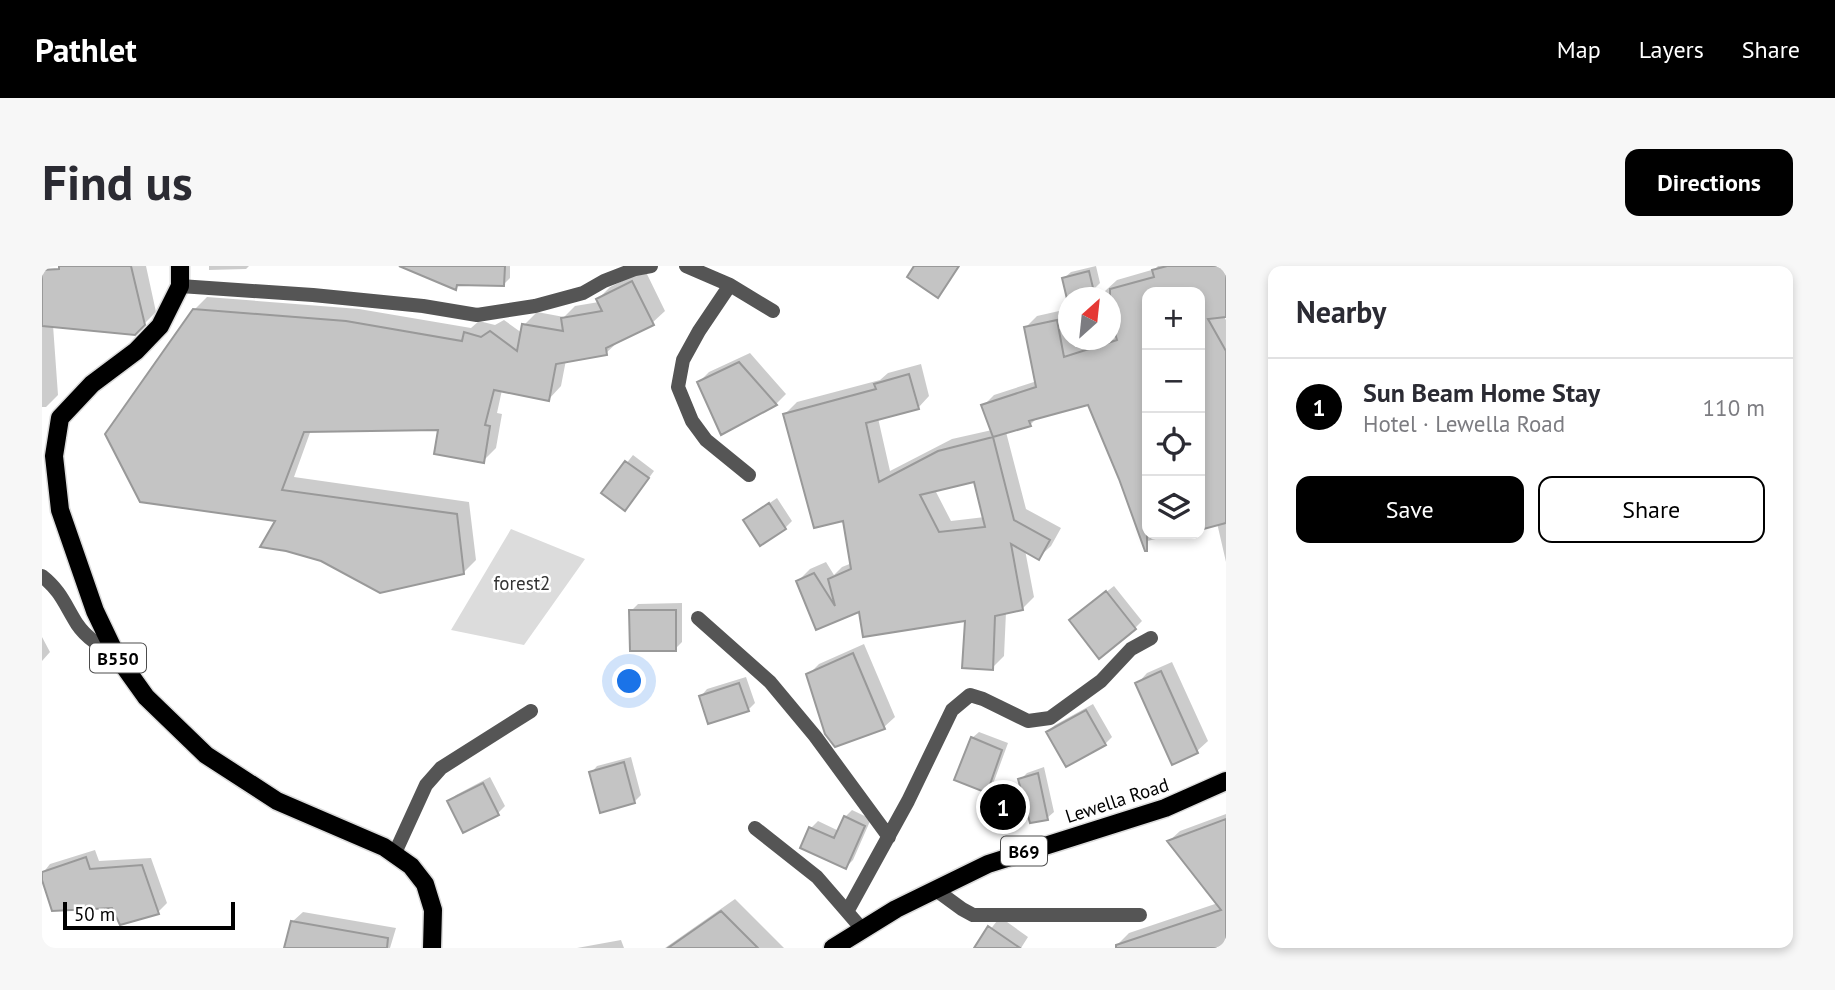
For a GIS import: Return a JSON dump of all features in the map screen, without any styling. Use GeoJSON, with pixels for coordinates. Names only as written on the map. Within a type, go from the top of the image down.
{"type":"FeatureCollection","features":[{"type":"Feature","properties":{"kind":"main road","name":"B550"},"geometry":{"type":"LineString","coordinates":[[180,266],[180,286],[160,326],[136,351],[92,384],[60,418],[54,456],[60,510],[95,611],[116,655],[146,697],[206,755],[277,801],[384,847],[411,866],[425,884],[433,911],[432,948]]}},
{"type":"Feature","properties":{"kind":"main road","name":"Lewella Road"},"geometry":{"type":"LineString","coordinates":[[833,948],[862,929],[988,864],[1165,808],[1226,781]]}},
{"type":"Feature","properties":{"kind":"lane"},"geometry":{"type":"LineString","coordinates":[[180,286],[422,306],[477,315],[535,306],[583,293],[604,281],[651,266]]}},
{"type":"Feature","properties":{"kind":"lane"},"geometry":{"type":"LineString","coordinates":[[686,266],[730,285],[773,311]]}},
{"type":"Feature","properties":{"kind":"lane"},"geometry":{"type":"LineString","coordinates":[[730,285],[683,360],[678,387],[692,421],[706,440],[749,475]]}},
{"type":"Feature","properties":{"kind":"lane"},"geometry":{"type":"LineString","coordinates":[[42,576],[64,598],[78,625],[91,640],[116,655]]}},
{"type":"Feature","properties":{"kind":"lane"},"geometry":{"type":"LineString","coordinates":[[698,618],[770,682],[815,736],[889,837]]}},
{"type":"Feature","properties":{"kind":"lane"},"geometry":{"type":"LineString","coordinates":[[848,911],[889,837],[952,710],[962,700],[970,695],[983,699],[1028,721],[1050,718],[1101,681],[1131,649],[1151,638]]}},
{"type":"Feature","properties":{"kind":"lane"},"geometry":{"type":"LineString","coordinates":[[394,855],[426,785],[441,768],[531,711]]}},
{"type":"Feature","properties":{"kind":"lane"},"geometry":{"type":"LineString","coordinates":[[755,828],[817,877],[862,929]]}},
{"type":"Feature","properties":{"kind":"lane"},"geometry":{"type":"LineString","coordinates":[[936,890],[973,915],[1140,915]]}},
{"type":"Feature","properties":{"kind":"green space","name":"forest2"},"geometry":{"type":"Polygon","coordinates":[[[511,529],[585,559],[524,645],[451,630],[511,529]]]}},
{"type":"Feature","properties":{"kind":"building"},"geometry":{"type":"Polygon","coordinates":[[[59,266],[131,266],[145,325],[135,335],[42,326],[42,270],[59,269],[59,266]]]}},
{"type":"Feature","properties":{"kind":"building"},"geometry":{"type":"Polygon","coordinates":[[[399,266],[505,266],[504,286],[457,285],[456,290],[399,266]]]}},
{"type":"Feature","properties":{"kind":"building"},"geometry":{"type":"Polygon","coordinates":[[[914,266],[959,266],[938,298],[907,277],[914,266]]]}},
{"type":"Feature","properties":{"kind":"building"},"geometry":{"type":"Polygon","coordinates":[[[1167,266],[1226,266],[1226,317],[1208,319],[1226,351],[1226,523],[1205,529],[1205,287],[1142,287],[1142,539],[1147,539],[1145,551],[1088,405],[1029,421],[1031,426],[993,437],[981,405],[1036,387],[1024,327],[1057,320],[1058,350],[1063,350],[1064,357],[1086,350],[1121,350],[1121,287],[1117,287],[1154,277],[1152,270],[1167,266]]]}},
{"type":"Feature","properties":{"kind":"building"},"geometry":{"type":"Polygon","coordinates":[[[1089,271],[1093,287],[1064,287],[1062,278],[1089,271]]]}},
{"type":"Feature","properties":{"kind":"building"},"geometry":{"type":"Polygon","coordinates":[[[632,281],[654,325],[606,348],[607,355],[556,364],[549,401],[494,390],[485,425],[490,426],[484,463],[434,454],[438,430],[304,432],[282,490],[457,514],[464,574],[380,593],[321,561],[260,547],[275,521],[140,502],[105,434],[193,309],[346,321],[462,341],[464,332],[481,337],[490,331],[517,351],[522,324],[563,331],[561,318],[602,311],[596,299],[632,281]]]}},
{"type":"Feature","properties":{"kind":"building"},"geometry":{"type":"Polygon","coordinates":[[[739,362],[777,405],[721,435],[697,382],[739,362]]]}},
{"type":"Feature","properties":{"kind":"building"},"geometry":{"type":"Polygon","coordinates":[[[909,374],[919,409],[866,423],[879,482],[938,451],[993,437],[1014,520],[1050,540],[1039,560],[1011,544],[1023,610],[995,616],[993,670],[962,668],[965,621],[863,637],[859,612],[816,630],[796,581],[814,573],[835,606],[828,579],[851,569],[843,521],[814,528],[783,414],[876,389],[874,384],[909,374]],[[974,482],[920,495],[939,532],[985,527],[974,482]]]}},
{"type":"Feature","properties":{"kind":"building"},"geometry":{"type":"Polygon","coordinates":[[[625,461],[649,478],[625,511],[601,493],[625,461]]]}},
{"type":"Feature","properties":{"kind":"building"},"geometry":{"type":"Polygon","coordinates":[[[769,503],[786,529],[760,546],[743,520],[769,503]]]}},
{"type":"Feature","properties":{"kind":"building"},"geometry":{"type":"Polygon","coordinates":[[[1106,591],[1136,629],[1099,659],[1069,620],[1106,591]]]}},
{"type":"Feature","properties":{"kind":"building"},"geometry":{"type":"Polygon","coordinates":[[[629,610],[676,610],[676,651],[630,651],[629,610]]]}},
{"type":"Feature","properties":{"kind":"building"},"geometry":{"type":"Polygon","coordinates":[[[853,653],[885,729],[835,747],[825,734],[806,674],[853,653]]]}},
{"type":"Feature","properties":{"kind":"building"},"geometry":{"type":"Polygon","coordinates":[[[1161,671],[1198,753],[1172,765],[1135,683],[1161,671]]]}},
{"type":"Feature","properties":{"kind":"building"},"geometry":{"type":"Polygon","coordinates":[[[739,683],[749,711],[708,724],[699,696],[739,683]]]}},
{"type":"Feature","properties":{"kind":"building"},"geometry":{"type":"Polygon","coordinates":[[[1086,710],[1106,745],[1066,767],[1046,732],[1086,710]]]}},
{"type":"Feature","properties":{"kind":"building"},"geometry":{"type":"Polygon","coordinates":[[[971,737],[1002,750],[987,793],[954,780],[971,737]]]}},
{"type":"Feature","properties":{"kind":"building"},"geometry":{"type":"Polygon","coordinates":[[[624,762],[635,803],[600,813],[589,772],[624,762]]]}},
{"type":"Feature","properties":{"kind":"building"},"geometry":{"type":"Polygon","coordinates":[[[1038,773],[1048,820],[1030,823],[1018,779],[1038,773]]]}},
{"type":"Feature","properties":{"kind":"building"},"geometry":{"type":"Polygon","coordinates":[[[483,783],[499,815],[463,833],[447,801],[483,783]]]}},
{"type":"Feature","properties":{"kind":"building"},"geometry":{"type":"Polygon","coordinates":[[[844,816],[865,826],[846,869],[800,848],[809,827],[834,838],[844,816]]]}},
{"type":"Feature","properties":{"kind":"building"},"geometry":{"type":"Polygon","coordinates":[[[1226,819],[1226,948],[1116,948],[1116,945],[1221,910],[1167,841],[1226,819]]]}},
{"type":"Feature","properties":{"kind":"building"},"geometry":{"type":"Polygon","coordinates":[[[86,857],[90,869],[142,865],[159,914],[120,925],[112,908],[52,911],[42,872],[86,857]]]}},
{"type":"Feature","properties":{"kind":"building"},"geometry":{"type":"Polygon","coordinates":[[[721,911],[758,948],[668,948],[721,911]]]}},
{"type":"Feature","properties":{"kind":"building"},"geometry":{"type":"Polygon","coordinates":[[[291,921],[388,938],[387,948],[284,948],[291,921]]]}},
{"type":"Feature","properties":{"kind":"building"},"geometry":{"type":"Polygon","coordinates":[[[988,926],[1020,948],[974,948],[988,926]]]}},
{"type":"Feature","properties":{"kind":"place","name":"Sun Beam Home Stay"},"geometry":{"type":"Point","coordinates":[1003,807]}}]}
